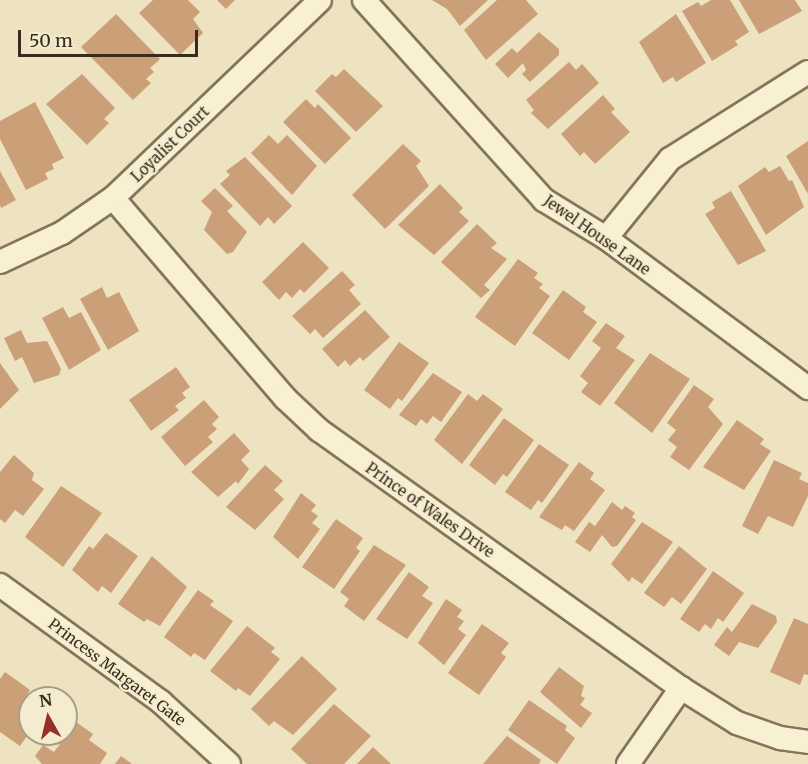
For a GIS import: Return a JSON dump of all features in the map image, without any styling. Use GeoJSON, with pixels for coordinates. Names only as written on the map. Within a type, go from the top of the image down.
{"type":"FeatureCollection","features":[{"type":"Feature","properties":{"kind":"street","name":"Loyalist Court"},"geometry":{"type":"LineString","coordinates":[[0,262],[62,233],[113,198],[320,0]]}},
{"type":"Feature","properties":{"kind":"street","name":"Jewel House Lane"},"geometry":{"type":"LineString","coordinates":[[364,0],[544,200],[606,238],[808,388]]}},
{"type":"Feature","properties":{"kind":"street"},"geometry":{"type":"LineString","coordinates":[[606,238],[647,183],[680,150],[808,72]]}},
{"type":"Feature","properties":{"kind":"street","name":"Prince of Wales Drive"},"geometry":{"type":"LineString","coordinates":[[113,198],[307,420],[681,688],[737,723],[780,738],[808,742]]}},
{"type":"Feature","properties":{"kind":"street","name":"Princess Margaret Gate"},"geometry":{"type":"LineString","coordinates":[[0,585],[161,702],[229,764]]}},
{"type":"Feature","properties":{"kind":"street"},"geometry":{"type":"LineString","coordinates":[[628,764],[681,688]]}},
{"type":"Feature","properties":{"kind":"building"},"geometry":{"type":"Polygon","coordinates":[[[153,0],[188,0],[200,12],[193,19],[203,33],[180,55],[139,13],[153,0]]]}},
{"type":"Feature","properties":{"kind":"building"},"geometry":{"type":"Polygon","coordinates":[[[217,0],[235,0],[226,9],[217,0]]]}},
{"type":"Feature","properties":{"kind":"building"},"geometry":{"type":"Polygon","coordinates":[[[432,0],[488,0],[460,26],[447,9],[432,0]]]}},
{"type":"Feature","properties":{"kind":"building"},"geometry":{"type":"Polygon","coordinates":[[[497,0],[526,0],[538,14],[486,60],[464,30],[497,0]]]}},
{"type":"Feature","properties":{"kind":"building"},"geometry":{"type":"Polygon","coordinates":[[[711,0],[730,0],[749,32],[735,41],[738,45],[712,61],[682,11],[698,2],[701,6],[711,0]]]}},
{"type":"Feature","properties":{"kind":"building"},"geometry":{"type":"Polygon","coordinates":[[[739,0],[795,0],[802,11],[759,34],[739,0]]]}},
{"type":"Feature","properties":{"kind":"building"},"geometry":{"type":"Polygon","coordinates":[[[116,14],[160,59],[150,68],[154,72],[146,79],[151,83],[133,100],[81,47],[116,14]]]}},
{"type":"Feature","properties":{"kind":"building"},"geometry":{"type":"Polygon","coordinates":[[[676,14],[706,63],[676,82],[673,77],[663,83],[639,42],[676,14]]]}},
{"type":"Feature","properties":{"kind":"building"},"geometry":{"type":"Polygon","coordinates":[[[539,32],[559,49],[559,55],[530,82],[522,74],[526,70],[523,63],[508,78],[495,64],[512,48],[517,53],[539,32]]]}},
{"type":"Feature","properties":{"kind":"building"},"geometry":{"type":"Polygon","coordinates":[[[569,62],[576,70],[582,64],[599,83],[548,129],[531,113],[534,110],[526,100],[569,62]]]}},
{"type":"Feature","properties":{"kind":"building"},"geometry":{"type":"Polygon","coordinates":[[[344,69],[383,106],[356,132],[315,91],[332,74],[336,77],[344,69]]]}},
{"type":"Feature","properties":{"kind":"building"},"geometry":{"type":"Polygon","coordinates":[[[82,74],[115,108],[104,119],[109,123],[87,145],[46,104],[82,74]]]}},
{"type":"Feature","properties":{"kind":"building"},"geometry":{"type":"Polygon","coordinates":[[[603,95],[615,109],[611,112],[630,132],[595,164],[584,152],[580,156],[561,134],[603,95]]]}},
{"type":"Feature","properties":{"kind":"building"},"geometry":{"type":"Polygon","coordinates":[[[306,99],[315,108],[318,104],[351,138],[325,164],[283,122],[306,99]]]}},
{"type":"Feature","properties":{"kind":"building"},"geometry":{"type":"Polygon","coordinates":[[[35,102],[64,158],[52,164],[54,169],[45,173],[48,179],[26,190],[0,139],[0,121],[35,102]]]}},
{"type":"Feature","properties":{"kind":"building"},"geometry":{"type":"Polygon","coordinates":[[[269,135],[278,144],[287,135],[317,166],[292,195],[251,153],[269,135]]]}},
{"type":"Feature","properties":{"kind":"building"},"geometry":{"type":"Polygon","coordinates":[[[808,141],[808,194],[786,156],[808,141]]]}},
{"type":"Feature","properties":{"kind":"building"},"geometry":{"type":"Polygon","coordinates":[[[403,144],[421,161],[416,166],[429,186],[385,229],[352,195],[403,144]]]}},
{"type":"Feature","properties":{"kind":"building"},"geometry":{"type":"Polygon","coordinates":[[[245,157],[292,206],[274,224],[268,217],[260,226],[220,184],[230,175],[226,171],[245,157]]]}},
{"type":"Feature","properties":{"kind":"building"},"geometry":{"type":"Polygon","coordinates":[[[780,166],[789,181],[792,180],[804,207],[766,235],[738,186],[765,167],[769,172],[780,166]]]}},
{"type":"Feature","properties":{"kind":"building"},"geometry":{"type":"Polygon","coordinates":[[[0,171],[16,200],[1,208],[0,205],[0,171]]]}},
{"type":"Feature","properties":{"kind":"building"},"geometry":{"type":"Polygon","coordinates":[[[440,184],[463,208],[459,212],[469,221],[434,255],[398,225],[440,184]]]}},
{"type":"Feature","properties":{"kind":"building"},"geometry":{"type":"Polygon","coordinates":[[[215,188],[233,206],[227,211],[247,232],[233,252],[227,254],[204,230],[212,212],[201,201],[215,188]]]}},
{"type":"Feature","properties":{"kind":"building"},"geometry":{"type":"Polygon","coordinates":[[[731,191],[766,251],[738,265],[705,214],[715,208],[712,202],[731,191]]]}},
{"type":"Feature","properties":{"kind":"building"},"geometry":{"type":"Polygon","coordinates":[[[477,224],[497,243],[491,248],[507,259],[484,285],[490,290],[481,298],[441,262],[477,224]]]}},
{"type":"Feature","properties":{"kind":"building"},"geometry":{"type":"Polygon","coordinates":[[[303,242],[329,268],[304,293],[300,289],[292,298],[286,292],[279,300],[262,282],[303,242]]]}},
{"type":"Feature","properties":{"kind":"building"},"geometry":{"type":"Polygon","coordinates":[[[518,259],[538,273],[534,278],[543,284],[539,288],[550,296],[515,346],[475,317],[518,259]]]}},
{"type":"Feature","properties":{"kind":"building"},"geometry":{"type":"Polygon","coordinates":[[[342,271],[355,285],[349,290],[361,304],[323,338],[315,329],[310,334],[292,316],[342,271]]]}},
{"type":"Feature","properties":{"kind":"building"},"geometry":{"type":"Polygon","coordinates":[[[102,287],[107,298],[119,292],[139,331],[108,350],[80,299],[102,287]]]}},
{"type":"Feature","properties":{"kind":"building"},"geometry":{"type":"Polygon","coordinates":[[[563,290],[586,307],[583,312],[597,322],[569,360],[532,333],[563,290]]]}},
{"type":"Feature","properties":{"kind":"building"},"geometry":{"type":"Polygon","coordinates":[[[63,307],[69,318],[81,312],[101,350],[69,370],[42,318],[63,307]]]}},
{"type":"Feature","properties":{"kind":"building"},"geometry":{"type":"Polygon","coordinates":[[[365,310],[390,337],[363,361],[360,357],[350,366],[345,360],[338,367],[322,349],[365,310]]]}},
{"type":"Feature","properties":{"kind":"building"},"geometry":{"type":"Polygon","coordinates":[[[606,323],[625,336],[616,348],[635,360],[600,406],[581,392],[588,383],[580,376],[601,348],[592,341],[606,323]]]}},
{"type":"Feature","properties":{"kind":"building"},"geometry":{"type":"Polygon","coordinates":[[[21,330],[27,343],[47,341],[61,369],[59,375],[34,383],[22,357],[15,361],[4,338],[21,330]]]}},
{"type":"Feature","properties":{"kind":"building"},"geometry":{"type":"Polygon","coordinates":[[[399,342],[429,363],[402,401],[398,398],[390,409],[364,390],[399,342]]]}},
{"type":"Feature","properties":{"kind":"building"},"geometry":{"type":"Polygon","coordinates":[[[650,353],[690,379],[652,433],[614,403],[650,353]]]}},
{"type":"Feature","properties":{"kind":"building"},"geometry":{"type":"Polygon","coordinates":[[[0,363],[19,390],[0,409],[0,363]]]}},
{"type":"Feature","properties":{"kind":"building"},"geometry":{"type":"Polygon","coordinates":[[[176,367],[190,387],[182,393],[186,398],[175,406],[179,410],[151,431],[129,400],[176,367]]]}},
{"type":"Feature","properties":{"kind":"building"},"geometry":{"type":"Polygon","coordinates":[[[433,373],[462,392],[441,422],[433,416],[427,424],[421,419],[416,426],[399,415],[433,373]]]}},
{"type":"Feature","properties":{"kind":"building"},"geometry":{"type":"Polygon","coordinates":[[[694,385],[714,399],[708,407],[723,424],[689,470],[670,457],[677,447],[668,440],[676,430],[667,423],[694,385]]]}},
{"type":"Feature","properties":{"kind":"building"},"geometry":{"type":"Polygon","coordinates":[[[468,394],[477,401],[483,394],[503,409],[462,464],[434,440],[468,394]]]}},
{"type":"Feature","properties":{"kind":"building"},"geometry":{"type":"Polygon","coordinates":[[[204,400],[219,417],[212,424],[217,429],[208,437],[213,442],[185,466],[161,437],[204,400]]]}},
{"type":"Feature","properties":{"kind":"building"},"geometry":{"type":"Polygon","coordinates":[[[504,418],[534,440],[507,477],[503,474],[495,485],[469,465],[504,418]]]}},
{"type":"Feature","properties":{"kind":"building"},"geometry":{"type":"Polygon","coordinates":[[[737,420],[764,439],[760,444],[771,451],[744,490],[703,467],[737,420]]]}},
{"type":"Feature","properties":{"kind":"building"},"geometry":{"type":"Polygon","coordinates":[[[234,433],[250,451],[241,460],[249,469],[238,484],[236,481],[218,497],[191,472],[234,433]]]}},
{"type":"Feature","properties":{"kind":"building"},"geometry":{"type":"Polygon","coordinates":[[[539,444],[569,465],[542,503],[538,500],[531,510],[505,492],[539,444]]]}},
{"type":"Feature","properties":{"kind":"building"},"geometry":{"type":"Polygon","coordinates":[[[14,455],[34,473],[32,480],[44,489],[23,516],[15,510],[5,523],[0,519],[0,472],[14,455]]]}},
{"type":"Feature","properties":{"kind":"building"},"geometry":{"type":"Polygon","coordinates":[[[774,460],[802,473],[799,479],[808,483],[808,496],[793,527],[768,516],[758,534],[742,526],[774,460]]]}},
{"type":"Feature","properties":{"kind":"building"},"geometry":{"type":"Polygon","coordinates":[[[579,462],[594,473],[590,479],[605,490],[574,531],[565,525],[562,530],[539,517],[579,462]]]}},
{"type":"Feature","properties":{"kind":"building"},"geometry":{"type":"Polygon","coordinates":[[[265,465],[283,481],[274,490],[284,499],[255,530],[226,507],[265,465]]]}},
{"type":"Feature","properties":{"kind":"building"},"geometry":{"type":"Polygon","coordinates":[[[61,486],[102,513],[63,567],[25,537],[61,486]]]}},
{"type":"Feature","properties":{"kind":"building"},"geometry":{"type":"Polygon","coordinates":[[[301,493],[316,505],[311,511],[318,516],[312,523],[320,529],[298,559],[273,537],[301,493]]]}},
{"type":"Feature","properties":{"kind":"building"},"geometry":{"type":"Polygon","coordinates":[[[612,502],[622,510],[625,506],[635,513],[632,517],[636,520],[617,546],[612,547],[602,535],[590,552],[575,542],[589,522],[595,526],[612,502]]]}},
{"type":"Feature","properties":{"kind":"building"},"geometry":{"type":"Polygon","coordinates":[[[336,519],[363,538],[356,548],[360,551],[334,589],[302,567],[336,519]]]}},
{"type":"Feature","properties":{"kind":"building"},"geometry":{"type":"Polygon","coordinates":[[[642,522],[673,542],[642,584],[632,577],[629,582],[611,564],[642,522]]]}},
{"type":"Feature","properties":{"kind":"building"},"geometry":{"type":"Polygon","coordinates":[[[106,533],[138,556],[111,593],[102,586],[98,592],[72,570],[89,546],[93,549],[106,533]]]}},
{"type":"Feature","properties":{"kind":"building"},"geometry":{"type":"Polygon","coordinates":[[[374,545],[406,565],[364,621],[344,606],[349,599],[340,592],[374,545]]]}},
{"type":"Feature","properties":{"kind":"building"},"geometry":{"type":"Polygon","coordinates":[[[679,546],[707,569],[681,604],[672,597],[664,607],[644,593],[679,546]]]}},
{"type":"Feature","properties":{"kind":"building"},"geometry":{"type":"Polygon","coordinates":[[[152,556],[187,587],[160,626],[147,619],[144,622],[118,604],[152,556]]]}},
{"type":"Feature","properties":{"kind":"building"},"geometry":{"type":"Polygon","coordinates":[[[713,571],[744,593],[723,622],[718,618],[711,629],[705,624],[699,632],[680,619],[713,571]]]}},
{"type":"Feature","properties":{"kind":"building"},"geometry":{"type":"Polygon","coordinates":[[[409,572],[429,587],[422,596],[433,603],[407,639],[376,619],[409,572]]]}},
{"type":"Feature","properties":{"kind":"building"},"geometry":{"type":"Polygon","coordinates":[[[198,590],[214,601],[210,605],[233,621],[205,660],[194,653],[191,657],[164,637],[198,590]]]}},
{"type":"Feature","properties":{"kind":"building"},"geometry":{"type":"Polygon","coordinates":[[[446,599],[462,610],[457,617],[464,621],[458,629],[466,635],[444,665],[418,643],[446,599]]]}},
{"type":"Feature","properties":{"kind":"building"},"geometry":{"type":"Polygon","coordinates":[[[752,604],[776,616],[777,622],[758,648],[739,642],[729,656],[714,645],[727,627],[732,632],[752,604]]]}},
{"type":"Feature","properties":{"kind":"building"},"geometry":{"type":"Polygon","coordinates":[[[794,618],[808,624],[808,675],[804,674],[800,685],[770,672],[794,618]]]}},
{"type":"Feature","properties":{"kind":"building"},"geometry":{"type":"Polygon","coordinates":[[[482,624],[509,643],[501,653],[506,657],[479,695],[448,673],[482,624]]]}},
{"type":"Feature","properties":{"kind":"building"},"geometry":{"type":"Polygon","coordinates":[[[247,626],[275,648],[271,652],[280,659],[250,696],[238,688],[236,691],[210,671],[247,626]]]}},
{"type":"Feature","properties":{"kind":"building"},"geometry":{"type":"Polygon","coordinates":[[[302,656],[337,689],[293,735],[274,721],[269,726],[251,709],[302,656]]]}},
{"type":"Feature","properties":{"kind":"building"},"geometry":{"type":"Polygon","coordinates":[[[559,667],[584,686],[581,696],[585,698],[580,705],[592,713],[581,728],[540,692],[559,667]]]}},
{"type":"Feature","properties":{"kind":"building"},"geometry":{"type":"Polygon","coordinates":[[[5,672],[24,686],[18,686],[18,745],[0,732],[0,679],[5,672]]]}},
{"type":"Feature","properties":{"kind":"building"},"geometry":{"type":"Polygon","coordinates":[[[529,700],[567,726],[565,730],[575,738],[557,764],[508,730],[529,700]]]}},
{"type":"Feature","properties":{"kind":"building"},"geometry":{"type":"Polygon","coordinates":[[[334,704],[371,736],[344,764],[307,764],[291,749],[334,704]]]}},
{"type":"Feature","properties":{"kind":"building"},"geometry":{"type":"Polygon","coordinates":[[[78,723],[93,734],[89,740],[107,753],[100,764],[42,764],[35,756],[42,746],[54,752],[58,746],[78,746],[78,723]]]}},
{"type":"Feature","properties":{"kind":"building"},"geometry":{"type":"Polygon","coordinates":[[[507,736],[541,760],[539,764],[483,764],[507,736]]]}},
{"type":"Feature","properties":{"kind":"building"},"geometry":{"type":"Polygon","coordinates":[[[373,747],[391,764],[357,764],[373,747]]]}},
{"type":"Feature","properties":{"kind":"building"},"geometry":{"type":"Polygon","coordinates":[[[121,756],[132,764],[115,764],[121,756]]]}}]}
